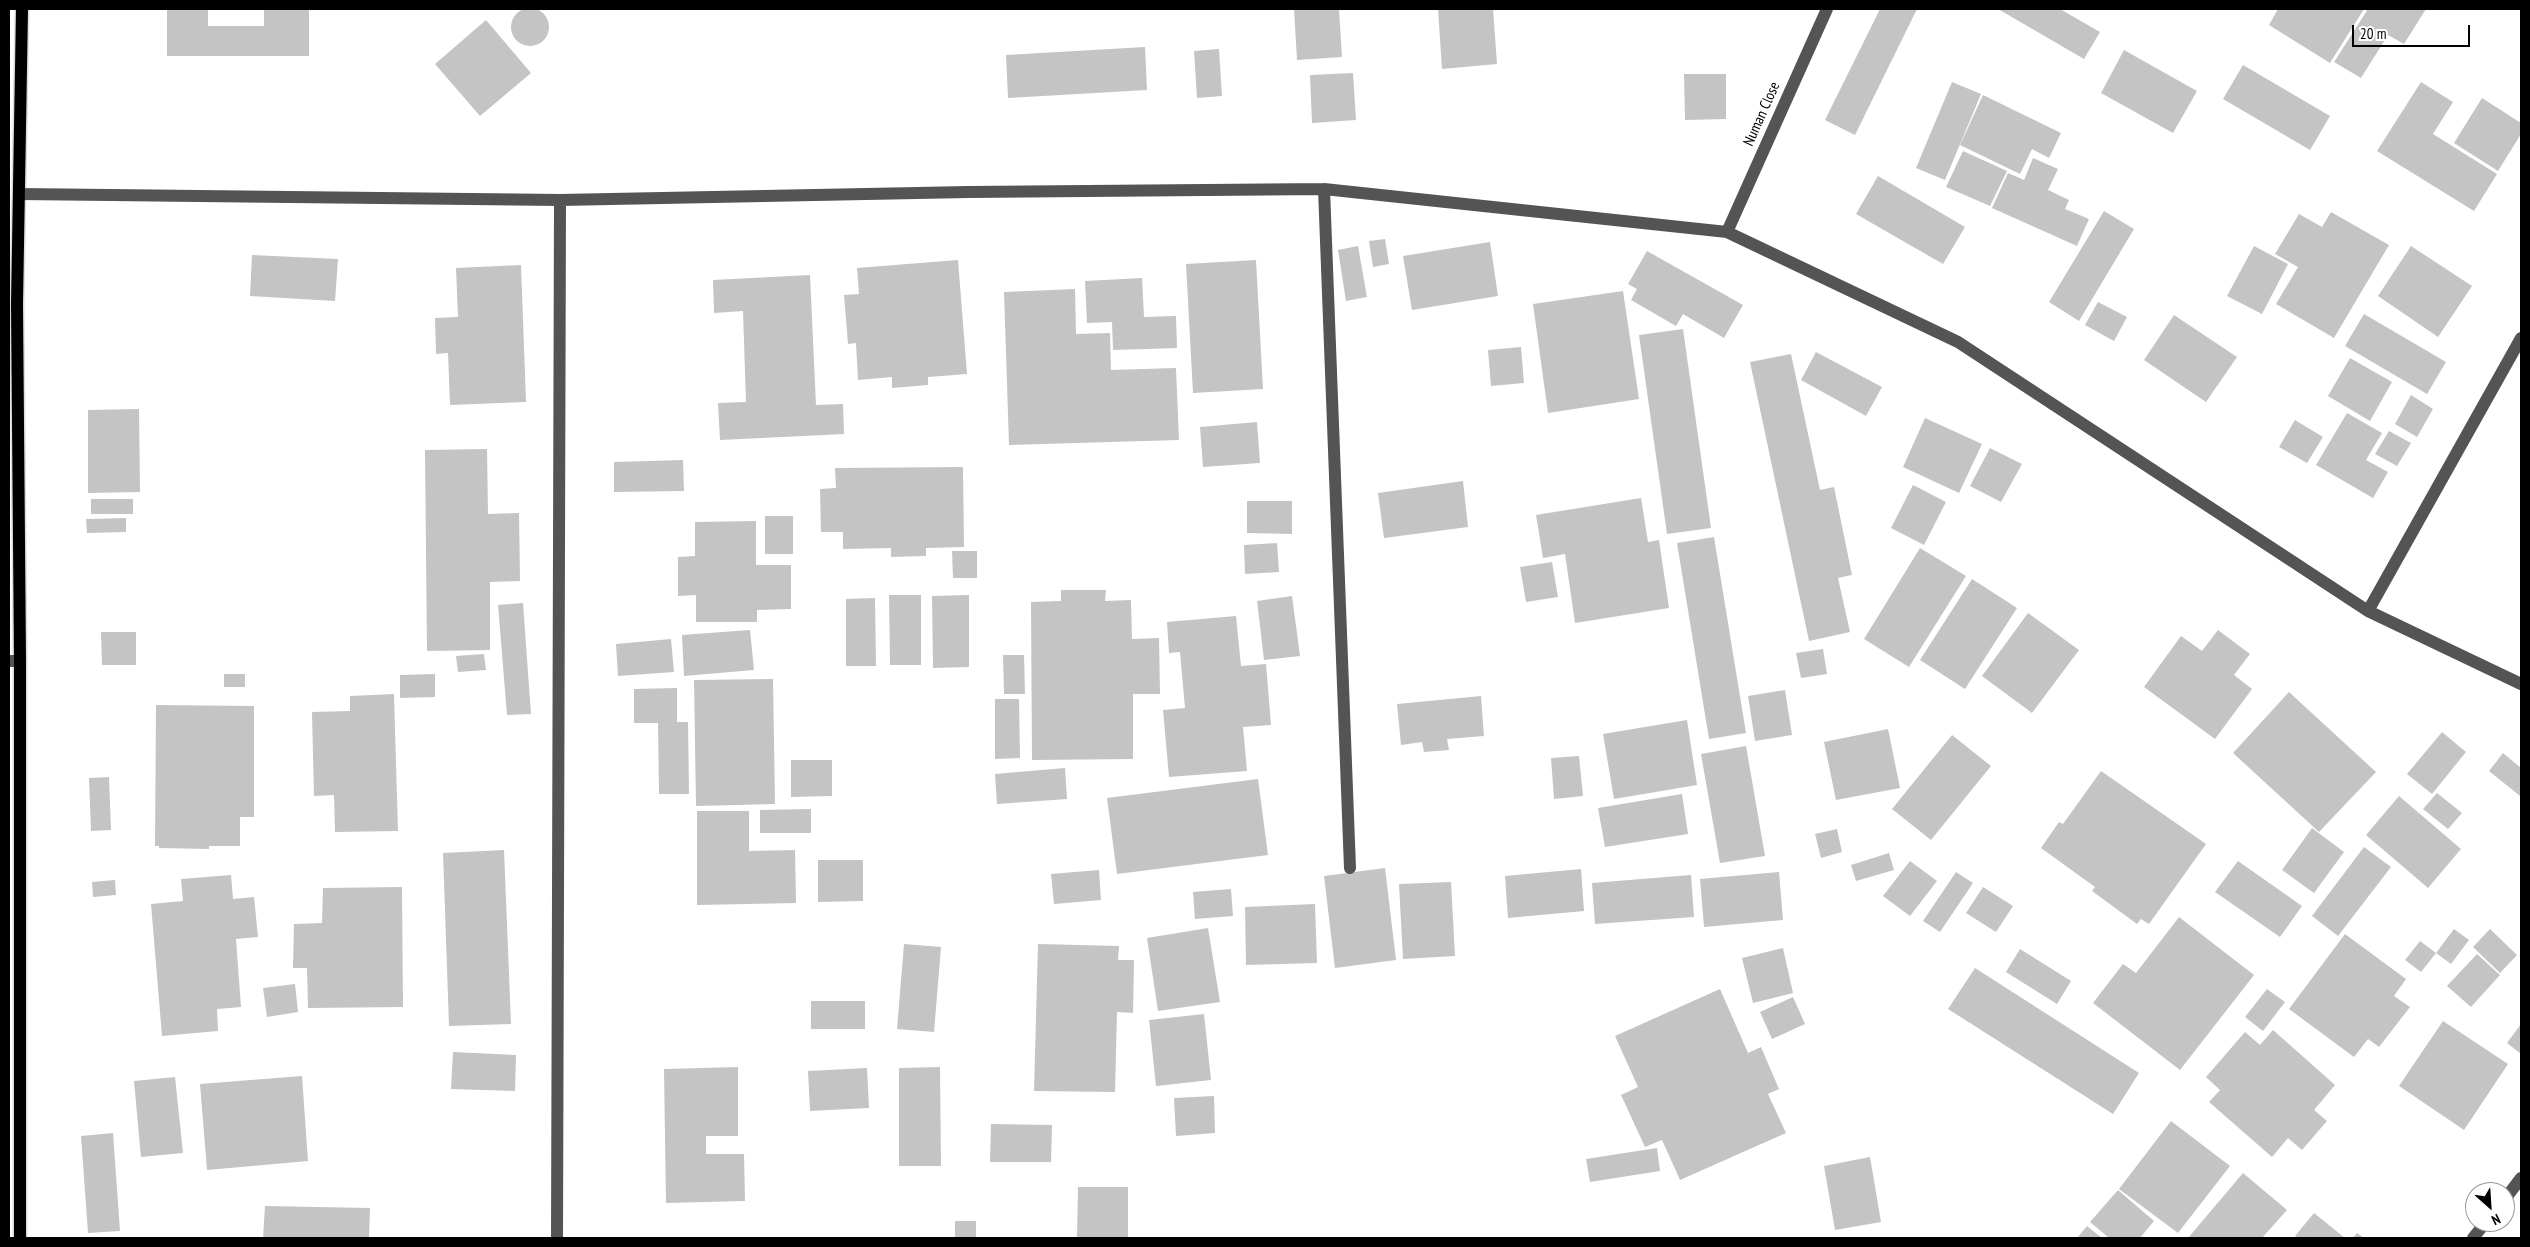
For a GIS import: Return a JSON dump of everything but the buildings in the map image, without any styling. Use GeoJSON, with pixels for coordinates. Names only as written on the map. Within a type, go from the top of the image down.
{"type":"FeatureCollection","features":[{"type":"Feature","properties":{"kind":"main road"},"geometry":{"type":"LineString","coordinates":[[20,1238],[15,661],[18,194],[22,9]]}},
{"type":"Feature","properties":{"kind":"street","name":"Numan Close"},"geometry":{"type":"LineString","coordinates":[[1727,232],[1827,9]]}},
{"type":"Feature","properties":{"kind":"street"},"geometry":{"type":"LineString","coordinates":[[18,194],[560,200],[968,192],[1324,190],[1727,232],[1958,342],[2368,610],[2521,684]]}},
{"type":"Feature","properties":{"kind":"street"},"geometry":{"type":"LineString","coordinates":[[1324,190],[1350,868]]}},
{"type":"Feature","properties":{"kind":"street"},"geometry":{"type":"LineString","coordinates":[[557,1238],[560,200]]}},
{"type":"Feature","properties":{"kind":"street"},"geometry":{"type":"LineString","coordinates":[[2368,610],[2521,338]]}}]}
